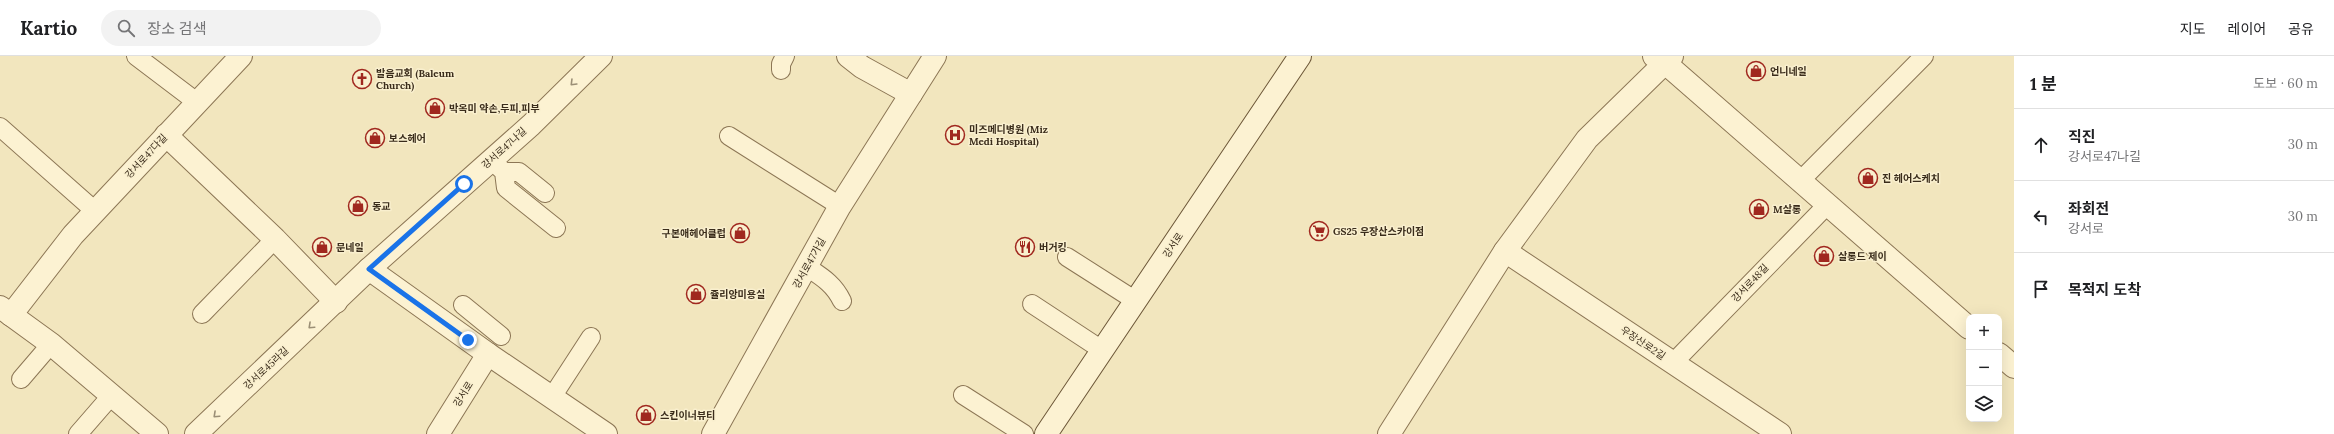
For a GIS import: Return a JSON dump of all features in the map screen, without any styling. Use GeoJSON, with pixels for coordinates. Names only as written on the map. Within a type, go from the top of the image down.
{"type":"FeatureCollection","features":[{"type":"Feature","properties":{"kind":"street","name":"강서로47다길"},"geometry":{"type":"LineString","coordinates":[[6,311],[73,235],[241,56]]}},
{"type":"Feature","properties":{"kind":"street","name":"강서로47나길"},"geometry":{"type":"LineString","coordinates":[[369,269],[498,166],[531,125],[601,56]]}},
{"type":"Feature","properties":{"kind":"street"},"geometry":{"type":"LineString","coordinates":[[848,56],[862,67],[910,94]]}},
{"type":"Feature","properties":{"kind":"street","name":"강서로47가길"},"geometry":{"type":"LineString","coordinates":[[713,434],[840,206],[935,56]]}},
{"type":"Feature","properties":{"kind":"street","name":"강서로"},"geometry":{"type":"LineString","coordinates":[[1046,434],[1300,56]]}},
{"type":"Feature","properties":{"kind":"street"},"geometry":{"type":"LineString","coordinates":[[1397,431],[1505,251],[1587,139],[1663,58],[1966,325]]}},
{"type":"Feature","properties":{"kind":"street"},"geometry":{"type":"LineString","coordinates":[[166,135],[275,239],[336,302]]}},
{"type":"Feature","properties":{"kind":"street","name":"우장산로2길"},"geometry":{"type":"LineString","coordinates":[[1505,251],[1780,434]]}},
{"type":"Feature","properties":{"kind":"street"},"geometry":{"type":"LineString","coordinates":[[369,269],[488,354],[606,434]]}},
{"type":"Feature","properties":{"kind":"street","name":"강서로45라길"},"geometry":{"type":"LineString","coordinates":[[196,434],[369,269]]}},
{"type":"Feature","properties":{"kind":"street"},"geometry":{"type":"LineString","coordinates":[[6,311],[51,344],[156,434]]}},
{"type":"Feature","properties":{"kind":"street","name":"강서로"},"geometry":{"type":"LineString","coordinates":[[438,434],[488,354]]}},
{"type":"Feature","properties":{"kind":"lane"},"geometry":{"type":"LineString","coordinates":[[136,56],[198,103]]}},
{"type":"Feature","properties":{"kind":"lane"},"geometry":{"type":"LineString","coordinates":[[1801,180],[1924,56]]}},
{"type":"Feature","properties":{"kind":"lane"},"geometry":{"type":"LineString","coordinates":[[0,127],[96,211]]}},
{"type":"Feature","properties":{"kind":"lane"},"geometry":{"type":"LineString","coordinates":[[729,136],[840,206]]}},
{"type":"Feature","properties":{"kind":"lane"},"geometry":{"type":"LineString","coordinates":[[498,166],[519,172],[545,193]]}},
{"type":"Feature","properties":{"kind":"lane"},"geometry":{"type":"LineString","coordinates":[[498,166],[506,188],[556,228]]}},
{"type":"Feature","properties":{"kind":"lane","name":"강서로48길"},"geometry":{"type":"LineString","coordinates":[[1673,363],[1828,204]]}},
{"type":"Feature","properties":{"kind":"lane"},"geometry":{"type":"LineString","coordinates":[[202,314],[275,239]]}},
{"type":"Feature","properties":{"kind":"lane"},"geometry":{"type":"LineString","coordinates":[[1067,257],[1136,301]]}},
{"type":"Feature","properties":{"kind":"lane"},"geometry":{"type":"LineString","coordinates":[[807,267],[826,279],[836,288],[842,301]]}},
{"type":"Feature","properties":{"kind":"lane"},"geometry":{"type":"LineString","coordinates":[[1032,304],[1102,350]]}},
{"type":"Feature","properties":{"kind":"lane"},"geometry":{"type":"LineString","coordinates":[[463,305],[501,336]]}},
{"type":"Feature","properties":{"kind":"lane"},"geometry":{"type":"LineString","coordinates":[[468,340],[483,322]]}},
{"type":"Feature","properties":{"kind":"lane"},"geometry":{"type":"LineString","coordinates":[[552,397],[591,337]]}},
{"type":"Feature","properties":{"kind":"lane"},"geometry":{"type":"LineString","coordinates":[[21,379],[51,344]]}},
{"type":"Feature","properties":{"kind":"lane"},"geometry":{"type":"LineString","coordinates":[[963,395],[1024,434]]}},
{"type":"Feature","properties":{"kind":"lane"},"geometry":{"type":"LineString","coordinates":[[78,434],[111,396]]}},
{"type":"Feature","properties":{"kind":"place","name":"언니네일"},"geometry":{"type":"Point","coordinates":[1756,71]}},
{"type":"Feature","properties":{"kind":"place","name":"발음교회 (Baleum Church)"},"geometry":{"type":"Point","coordinates":[362,79]}},
{"type":"Feature","properties":{"kind":"place","name":"박옥미 약손,두피,피부"},"geometry":{"type":"Point","coordinates":[435,108]}},
{"type":"Feature","properties":{"kind":"place","name":"미즈메디병원 (Miz Medi Hospital)"},"geometry":{"type":"Point","coordinates":[955,135]}},
{"type":"Feature","properties":{"kind":"place","name":"보스헤어"},"geometry":{"type":"Point","coordinates":[375,138]}},
{"type":"Feature","properties":{"kind":"place","name":"진 헤어스케치"},"geometry":{"type":"Point","coordinates":[1868,178]}},
{"type":"Feature","properties":{"kind":"place","name":"동교"},"geometry":{"type":"Point","coordinates":[358,206]}},
{"type":"Feature","properties":{"kind":"place","name":"M살롱"},"geometry":{"type":"Point","coordinates":[1759,209]}},
{"type":"Feature","properties":{"kind":"place","name":"GS25 우장산스카이점"},"geometry":{"type":"Point","coordinates":[1319,231]}},
{"type":"Feature","properties":{"kind":"place","name":"구본애헤어클럽"},"geometry":{"type":"Point","coordinates":[740,233]}},
{"type":"Feature","properties":{"kind":"place","name":"문네일"},"geometry":{"type":"Point","coordinates":[322,247]}},
{"type":"Feature","properties":{"kind":"place","name":"버거킹"},"geometry":{"type":"Point","coordinates":[1025,247]}},
{"type":"Feature","properties":{"kind":"place","name":"살롱드 제이"},"geometry":{"type":"Point","coordinates":[1824,256]}},
{"type":"Feature","properties":{"kind":"place","name":"쥴리앙미용실"},"geometry":{"type":"Point","coordinates":[696,294]}},
{"type":"Feature","properties":{"kind":"place","name":"스킨이너뷰티"},"geometry":{"type":"Point","coordinates":[646,415]}},
{"type":"Feature","properties":{"kind":"route"},"geometry":{"type":"LineString","coordinates":[[464,184],[369,269],[468,340]]}}]}
